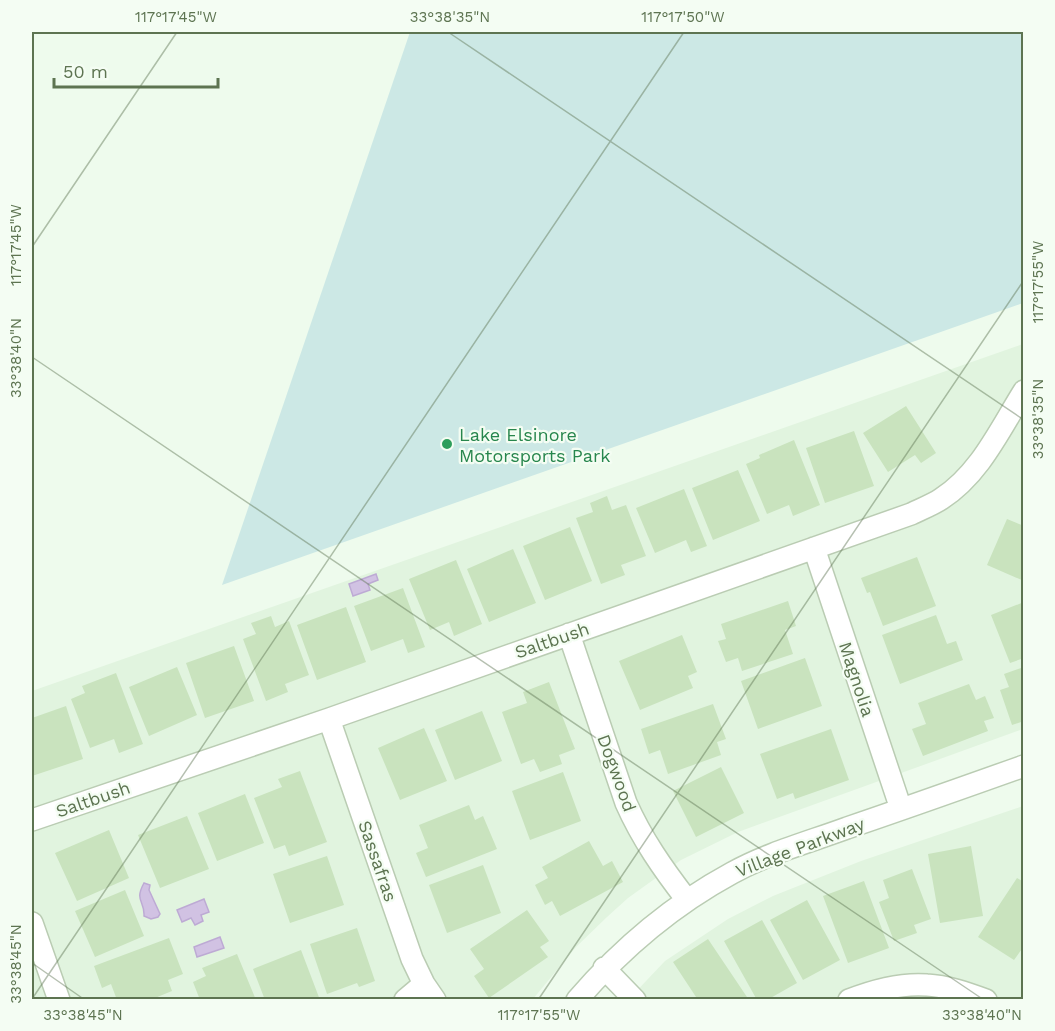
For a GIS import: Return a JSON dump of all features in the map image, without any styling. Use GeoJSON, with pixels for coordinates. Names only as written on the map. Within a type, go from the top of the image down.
{"type":"FeatureCollection","features":[{"type":"Feature","properties":{"kind":"street","name":"Saltbush"},"geometry":{"type":"LineString","coordinates":[[32,820],[329,719],[911,514],[940,500],[960,485],[984,458],[1023,391]]}},
{"type":"Feature","properties":{"kind":"street","name":"Magnolia"},"geometry":{"type":"LineString","coordinates":[[814,548],[901,809]]}},
{"type":"Feature","properties":{"kind":"street","name":"Dogwood"},"geometry":{"type":"LineString","coordinates":[[569,634],[626,803],[638,830],[687,900]]}},
{"type":"Feature","properties":{"kind":"street","name":"Sassafras"},"geometry":{"type":"LineString","coordinates":[[329,719],[412,959],[429,992]]}},
{"type":"Feature","properties":{"kind":"street","name":"Village Parkway"},"geometry":{"type":"LineString","coordinates":[[577,999],[604,968],[687,900],[734,872],[786,849],[1023,766]]}},
{"type":"Feature","properties":{"kind":"street"},"geometry":{"type":"LineString","coordinates":[[32,923],[59,999]]}},
{"type":"Feature","properties":{"kind":"street"},"geometry":{"type":"LineString","coordinates":[[604,968],[635,999]]}},
{"type":"Feature","properties":{"kind":"street"},"geometry":{"type":"LineString","coordinates":[[849,999],[891,988],[927,985],[962,991],[986,999]]}},
{"type":"Feature","properties":{"kind":"street"},"geometry":{"type":"LineString","coordinates":[[405,999],[429,992]]}},
{"type":"Feature","properties":{"kind":"shaded area","name":"Lake Elsinore Motorsports Park"},"geometry":{"type":"Polygon","coordinates":[[[410,32],[1023,32],[1023,303],[222,585],[410,32]]]}},
{"type":"Feature","properties":{"kind":"shaded area"},"geometry":{"type":"Polygon","coordinates":[[[1023,344],[1023,729],[738,832],[681,860],[628,898],[607,917],[576,947],[533,999],[32,999],[32,691],[1023,344]]]}},
{"type":"Feature","properties":{"kind":"shaded area"},"geometry":{"type":"Polygon","coordinates":[[[376,574],[378,580],[368,584],[370,590],[353,596],[349,584],[376,574]]]}},
{"type":"Feature","properties":{"kind":"shaded area"},"geometry":{"type":"Polygon","coordinates":[[[1023,806],[1023,999],[628,1000],[665,961],[728,919],[773,896],[861,861],[1023,806]]]}},
{"type":"Feature","properties":{"kind":"shaded area"},"geometry":{"type":"Polygon","coordinates":[[[144,883],[150,885],[149,890],[160,914],[158,917],[151,919],[144,916],[140,894],[144,883]]]}},
{"type":"Feature","properties":{"kind":"shaded area"},"geometry":{"type":"Polygon","coordinates":[[[204,899],[209,912],[201,915],[203,921],[195,925],[191,918],[182,922],[177,910],[204,899]]]}},
{"type":"Feature","properties":{"kind":"shaded area"},"geometry":{"type":"Polygon","coordinates":[[[220,937],[224,948],[197,957],[194,947],[220,937]]]}},
{"type":"Feature","properties":{"kind":"building"},"geometry":{"type":"Polygon","coordinates":[[[906,406],[936,453],[921,463],[915,455],[888,472],[863,433],[906,406]]]}},
{"type":"Feature","properties":{"kind":"building"},"geometry":{"type":"Polygon","coordinates":[[[854,431],[874,486],[825,503],[806,448],[854,431]]]}},
{"type":"Feature","properties":{"kind":"building"},"geometry":{"type":"Polygon","coordinates":[[[794,440],[820,505],[793,516],[789,505],[767,514],[746,464],[760,458],[759,455],[794,440]]]}},
{"type":"Feature","properties":{"kind":"building"},"geometry":{"type":"Polygon","coordinates":[[[738,470],[760,521],[713,540],[692,488],[738,470]]]}},
{"type":"Feature","properties":{"kind":"building"},"geometry":{"type":"Polygon","coordinates":[[[684,489],[707,546],[691,552],[686,540],[655,553],[636,508],[684,489]]]}},
{"type":"Feature","properties":{"kind":"building"},"geometry":{"type":"Polygon","coordinates":[[[607,496],[612,510],[626,505],[646,556],[621,565],[625,575],[601,584],[576,518],[593,512],[590,503],[607,496]]]}},
{"type":"Feature","properties":{"kind":"building"},"geometry":{"type":"Polygon","coordinates":[[[1007,519],[1024,526],[1024,581],[987,565],[1007,519]]]}},
{"type":"Feature","properties":{"kind":"building"},"geometry":{"type":"Polygon","coordinates":[[[570,527],[592,581],[545,600],[523,546],[570,527]]]}},
{"type":"Feature","properties":{"kind":"building"},"geometry":{"type":"Polygon","coordinates":[[[513,549],[536,603],[489,622],[467,569],[513,549]]]}},
{"type":"Feature","properties":{"kind":"building"},"geometry":{"type":"Polygon","coordinates":[[[917,557],[936,606],[883,626],[870,592],[867,593],[861,578],[917,557]]]}},
{"type":"Feature","properties":{"kind":"building"},"geometry":{"type":"Polygon","coordinates":[[[456,560],[482,624],[454,636],[449,622],[430,630],[409,579],[456,560]]]}},
{"type":"Feature","properties":{"kind":"building"},"geometry":{"type":"Polygon","coordinates":[[[403,588],[425,647],[408,653],[403,639],[371,651],[354,606],[403,588]]]}},
{"type":"Feature","properties":{"kind":"building"},"geometry":{"type":"Polygon","coordinates":[[[788,601],[796,626],[785,630],[793,654],[742,671],[738,658],[726,662],[718,641],[726,639],[721,624],[788,601]]]}},
{"type":"Feature","properties":{"kind":"building"},"geometry":{"type":"Polygon","coordinates":[[[1024,602],[1024,658],[1010,663],[991,615],[1024,602]]]}},
{"type":"Feature","properties":{"kind":"building"},"geometry":{"type":"Polygon","coordinates":[[[346,607],[366,662],[317,680],[297,625],[346,607]]]}},
{"type":"Feature","properties":{"kind":"building"},"geometry":{"type":"Polygon","coordinates":[[[936,615],[947,644],[956,641],[963,660],[900,684],[882,635],[936,615]]]}},
{"type":"Feature","properties":{"kind":"building"},"geometry":{"type":"Polygon","coordinates":[[[271,616],[275,627],[289,621],[309,675],[285,684],[288,692],[266,701],[243,639],[256,634],[251,623],[271,616]]]}},
{"type":"Feature","properties":{"kind":"building"},"geometry":{"type":"Polygon","coordinates":[[[682,635],[697,672],[688,676],[693,688],[640,710],[619,661],[682,635]]]}},
{"type":"Feature","properties":{"kind":"building"},"geometry":{"type":"Polygon","coordinates":[[[234,646],[254,701],[205,718],[186,663],[234,646]]]}},
{"type":"Feature","properties":{"kind":"building"},"geometry":{"type":"Polygon","coordinates":[[[805,658],[822,706],[758,729],[741,681],[805,658]]]}},
{"type":"Feature","properties":{"kind":"building"},"geometry":{"type":"Polygon","coordinates":[[[177,667],[197,715],[149,736],[129,687],[177,667]]]}},
{"type":"Feature","properties":{"kind":"building"},"geometry":{"type":"Polygon","coordinates":[[[1024,667],[1024,721],[1012,725],[1000,690],[1009,687],[1004,674],[1024,667]]]}},
{"type":"Feature","properties":{"kind":"building"},"geometry":{"type":"Polygon","coordinates":[[[116,673],[143,744],[119,753],[114,739],[90,748],[71,699],[85,693],[82,686],[116,673]]]}},
{"type":"Feature","properties":{"kind":"building"},"geometry":{"type":"Polygon","coordinates":[[[549,682],[575,749],[559,755],[562,764],[540,772],[534,759],[521,764],[502,712],[527,703],[523,692],[549,682]]]}},
{"type":"Feature","properties":{"kind":"building"},"geometry":{"type":"Polygon","coordinates":[[[969,684],[976,700],[985,696],[994,718],[984,721],[988,731],[923,756],[912,729],[926,724],[918,703],[969,684]]]}},
{"type":"Feature","properties":{"kind":"building"},"geometry":{"type":"Polygon","coordinates":[[[713,704],[726,739],[717,742],[721,755],[668,774],[660,750],[649,754],[641,729],[713,704]]]}},
{"type":"Feature","properties":{"kind":"building"},"geometry":{"type":"Polygon","coordinates":[[[66,706],[83,759],[32,776],[32,718],[66,706]]]}},
{"type":"Feature","properties":{"kind":"building"},"geometry":{"type":"Polygon","coordinates":[[[482,711],[502,761],[455,780],[435,730],[482,711]]]}},
{"type":"Feature","properties":{"kind":"building"},"geometry":{"type":"Polygon","coordinates":[[[424,728],[447,781],[400,800],[378,748],[424,728]]]}},
{"type":"Feature","properties":{"kind":"building"},"geometry":{"type":"Polygon","coordinates":[[[831,729],[849,780],[795,799],[793,793],[777,799],[760,754],[831,729]]]}},
{"type":"Feature","properties":{"kind":"building"},"geometry":{"type":"Polygon","coordinates":[[[721,767],[744,813],[696,837],[673,791],[721,767]]]}},
{"type":"Feature","properties":{"kind":"building"},"geometry":{"type":"Polygon","coordinates":[[[300,771],[327,842],[289,856],[285,845],[274,849],[254,798],[282,787],[278,779],[300,771]]]}},
{"type":"Feature","properties":{"kind":"building"},"geometry":{"type":"Polygon","coordinates":[[[563,772],[581,821],[530,840],[512,791],[563,772]]]}},
{"type":"Feature","properties":{"kind":"building"},"geometry":{"type":"Polygon","coordinates":[[[245,794],[264,843],[217,861],[198,813],[245,794]]]}},
{"type":"Feature","properties":{"kind":"building"},"geometry":{"type":"Polygon","coordinates":[[[469,805],[475,820],[483,816],[497,849],[426,877],[416,853],[428,848],[419,825],[469,805]]]}},
{"type":"Feature","properties":{"kind":"building"},"geometry":{"type":"Polygon","coordinates":[[[187,816],[209,869],[160,888],[138,835],[187,816]]]}},
{"type":"Feature","properties":{"kind":"building"},"geometry":{"type":"Polygon","coordinates":[[[109,830],[129,878],[77,901],[55,853],[109,830]]]}},
{"type":"Feature","properties":{"kind":"building"},"geometry":{"type":"Polygon","coordinates":[[[589,841],[603,866],[612,861],[623,882],[560,916],[552,901],[545,905],[535,885],[548,878],[542,867],[589,841]]]}},
{"type":"Feature","properties":{"kind":"building"},"geometry":{"type":"Polygon","coordinates":[[[971,846],[983,916],[940,923],[928,854],[971,846]]]}},
{"type":"Feature","properties":{"kind":"building"},"geometry":{"type":"Polygon","coordinates":[[[327,856],[344,905],[290,923],[273,874],[327,856]]]}},
{"type":"Feature","properties":{"kind":"building"},"geometry":{"type":"Polygon","coordinates":[[[483,865],[501,913],[447,933],[429,885],[483,865]]]}},
{"type":"Feature","properties":{"kind":"building"},"geometry":{"type":"Polygon","coordinates":[[[912,869],[931,919],[914,925],[917,933],[894,941],[879,902],[889,898],[883,880],[912,869]]]}},
{"type":"Feature","properties":{"kind":"building"},"geometry":{"type":"Polygon","coordinates":[[[1017,878],[1024,882],[1024,946],[1014,960],[978,937],[1017,878]]]}},
{"type":"Feature","properties":{"kind":"building"},"geometry":{"type":"Polygon","coordinates":[[[864,881],[889,948],[848,963],[823,896],[864,881]]]}},
{"type":"Feature","properties":{"kind":"building"},"geometry":{"type":"Polygon","coordinates":[[[125,890],[144,936],[95,957],[75,911],[125,890]]]}},
{"type":"Feature","properties":{"kind":"building"},"geometry":{"type":"Polygon","coordinates":[[[807,900],[840,960],[803,980],[770,920],[807,900]]]}},
{"type":"Feature","properties":{"kind":"building"},"geometry":{"type":"Polygon","coordinates":[[[527,910],[549,941],[540,947],[548,957],[489,998],[474,976],[484,969],[470,949],[527,910]]]}},
{"type":"Feature","properties":{"kind":"building"},"geometry":{"type":"Polygon","coordinates":[[[762,920],[797,983],[767,1000],[757,1000],[724,941],[762,920]]]}},
{"type":"Feature","properties":{"kind":"building"},"geometry":{"type":"Polygon","coordinates":[[[357,928],[375,981],[359,987],[357,983],[327,994],[310,944],[357,928]]]}},
{"type":"Feature","properties":{"kind":"building"},"geometry":{"type":"Polygon","coordinates":[[[169,938],[183,974],[168,980],[172,991],[150,1000],[117,1000],[111,984],[102,988],[94,966],[169,938]]]}},
{"type":"Feature","properties":{"kind":"building"},"geometry":{"type":"Polygon","coordinates":[[[708,939],[749,1000],[698,1000],[673,962],[708,939]]]}},
{"type":"Feature","properties":{"kind":"building"},"geometry":{"type":"Polygon","coordinates":[[[301,950],[320,1000],[265,1000],[253,969],[301,950]]]}},
{"type":"Feature","properties":{"kind":"building"},"geometry":{"type":"Polygon","coordinates":[[[237,954],[256,1000],[200,1000],[193,982],[206,976],[202,968],[237,954]]]}},
{"type":"Feature","properties":{"kind":"place","name":"Lake Elsinore Motorsports Park"},"geometry":{"type":"Point","coordinates":[447,444]}}]}
